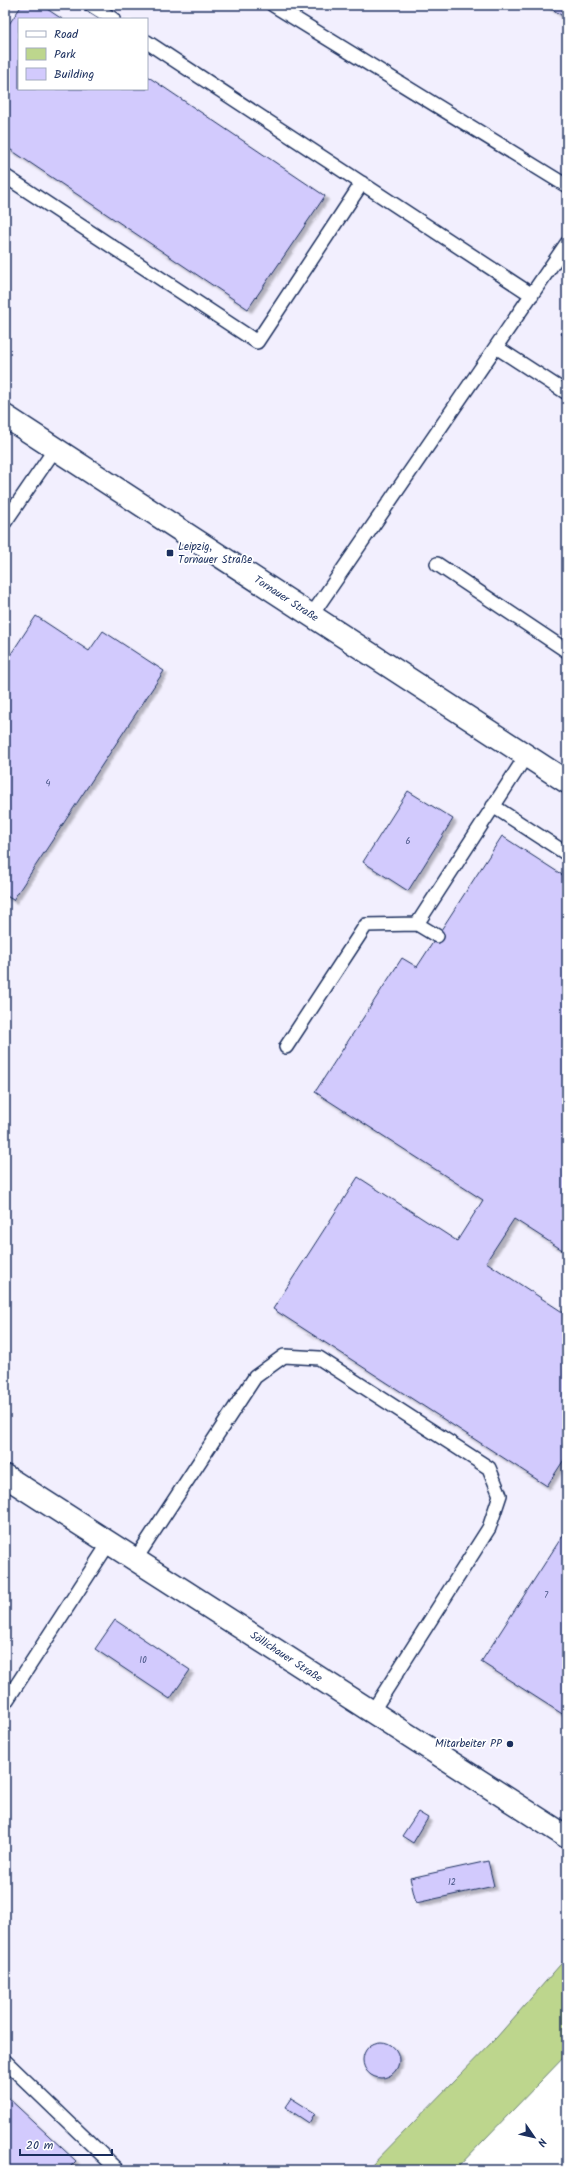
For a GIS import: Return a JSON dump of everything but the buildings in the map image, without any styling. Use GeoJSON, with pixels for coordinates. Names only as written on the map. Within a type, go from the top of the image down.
{"type":"FeatureCollection","features":[{"type":"Feature","properties":{"kind":"street","name":"Tornauer Straße"},"geometry":{"type":"LineString","coordinates":[[5,416],[567,782]]}},
{"type":"Feature","properties":{"kind":"street","name":"Söllichauer Straße"},"geometry":{"type":"LineString","coordinates":[[5,1476],[567,1838]]}},
{"type":"Feature","properties":{"kind":"lane"},"geometry":{"type":"LineString","coordinates":[[92,5],[112,18]]}},
{"type":"Feature","properties":{"kind":"lane"},"geometry":{"type":"LineString","coordinates":[[273,5],[567,186]]}},
{"type":"Feature","properties":{"kind":"lane"},"geometry":{"type":"LineString","coordinates":[[148,43],[532,295]]}},
{"type":"Feature","properties":{"kind":"lane"},"geometry":{"type":"LineString","coordinates":[[5,176],[257,342],[362,183]]}},
{"type":"Feature","properties":{"kind":"lane"},"geometry":{"type":"LineString","coordinates":[[311,616],[567,243]]}},
{"type":"Feature","properties":{"kind":"lane"},"geometry":{"type":"LineString","coordinates":[[496,347],[567,393]]}},
{"type":"Feature","properties":{"kind":"lane"},"geometry":{"type":"LineString","coordinates":[[5,522],[55,448]]}},
{"type":"Feature","properties":{"kind":"lane"},"geometry":{"type":"LineString","coordinates":[[437,564],[567,650]]}},
{"type":"Feature","properties":{"kind":"lane"},"geometry":{"type":"LineString","coordinates":[[417,924],[526,756]]}},
{"type":"Feature","properties":{"kind":"lane"},"geometry":{"type":"LineString","coordinates":[[493,806],[567,854]]}},
{"type":"Feature","properties":{"kind":"lane"},"geometry":{"type":"LineString","coordinates":[[286,1047],[366,925],[417,924],[437,936]]}},
{"type":"Feature","properties":{"kind":"lane"},"geometry":{"type":"LineString","coordinates":[[135,1560],[255,1377],[284,1356],[319,1358],[489,1468],[500,1496],[490,1528],[372,1712]]}},
{"type":"Feature","properties":{"kind":"lane"},"geometry":{"type":"LineString","coordinates":[[5,1703],[109,1543]]}},
{"type":"Feature","properties":{"kind":"lane"},"geometry":{"type":"LineString","coordinates":[[5,2061],[118,2170]]}},
{"type":"Feature","properties":{"kind":"shaded area"},"geometry":{"type":"Polygon","coordinates":[[[5,5],[567,5],[567,1957],[497,2037],[367,2170],[5,2170],[5,5]]]}},
{"type":"Feature","properties":{"kind":"green space"},"geometry":{"type":"Polygon","coordinates":[[[567,1957],[567,2054],[455,2170],[367,2170],[497,2037],[567,1957]]]}},
{"type":"Feature","properties":{"kind":"place","name":"Leipzig, Tornauer Straße"},"geometry":{"type":"Point","coordinates":[170,553]}},
{"type":"Feature","properties":{"kind":"place","name":"Mitarbeiter PP"},"geometry":{"type":"Point","coordinates":[510,1744]}}]}
